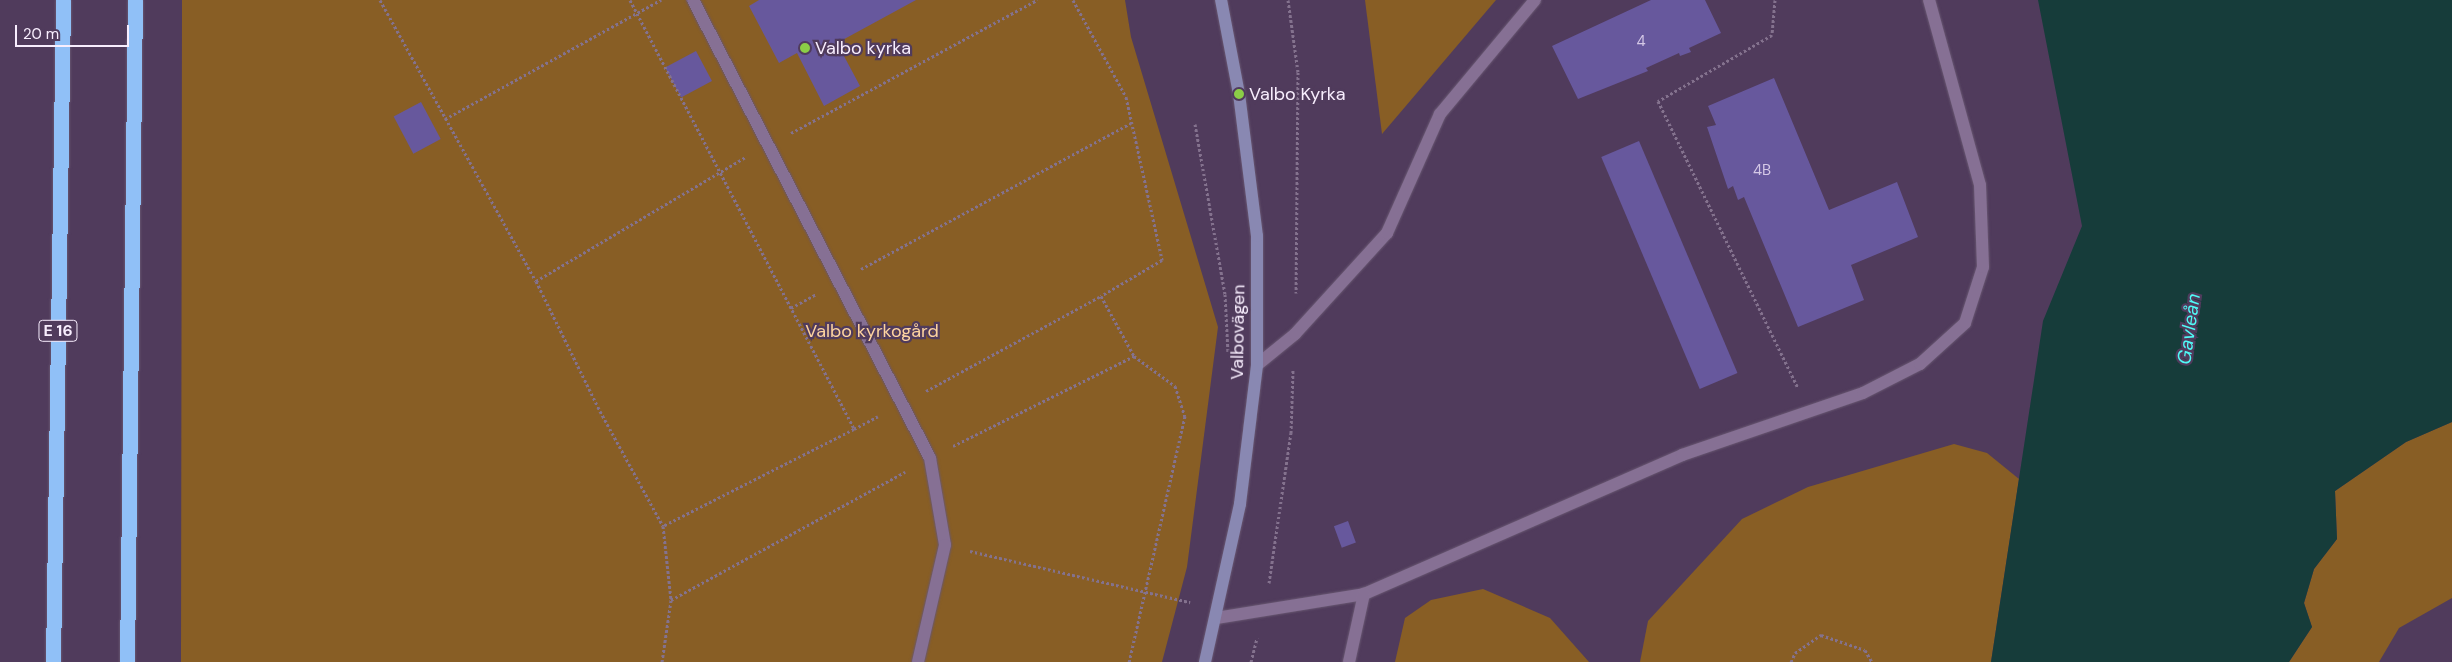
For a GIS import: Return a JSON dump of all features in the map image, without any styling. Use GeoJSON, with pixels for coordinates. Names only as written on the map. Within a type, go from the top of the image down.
{"type":"FeatureCollection","features":[{"type":"Feature","properties":{"kind":"highway","name":"E 16"},"geometry":{"type":"LineString","coordinates":[[53,662],[63,0]]}},
{"type":"Feature","properties":{"kind":"highway"},"geometry":{"type":"LineString","coordinates":[[128,662],[135,0]]}},
{"type":"Feature","properties":{"kind":"main road","name":"Valbovägen"},"geometry":{"type":"LineString","coordinates":[[1205,662],[1240,504],[1257,365],[1257,236],[1239,94],[1221,0]]}},
{"type":"Feature","properties":{"kind":"lane"},"geometry":{"type":"LineString","coordinates":[[693,0],[930,458],[946,545],[918,662]]}},
{"type":"Feature","properties":{"kind":"lane"},"geometry":{"type":"LineString","coordinates":[[1257,365],[1295,334],[1387,233],[1440,114],[1535,0]]}},
{"type":"Feature","properties":{"kind":"lane"},"geometry":{"type":"LineString","coordinates":[[1216,618],[1364,594],[1682,455],[1863,393],[1920,364],[1965,322],[1983,266],[1980,185],[1929,0]]}},
{"type":"Feature","properties":{"kind":"lane"},"geometry":{"type":"LineString","coordinates":[[1349,662],[1364,594]]}},
{"type":"Feature","properties":{"kind":"path"},"geometry":{"type":"LineString","coordinates":[[380,0],[536,281],[600,412],[663,526],[671,600],[662,662]]}},
{"type":"Feature","properties":{"kind":"path"},"geometry":{"type":"LineString","coordinates":[[630,0],[854,429]]}},
{"type":"Feature","properties":{"kind":"path"},"geometry":{"type":"LineString","coordinates":[[445,119],[661,0]]}},
{"type":"Feature","properties":{"kind":"path"},"geometry":{"type":"LineString","coordinates":[[663,526],[902,404],[1101,296],[1162,260],[1126,97],[1072,0]]}},
{"type":"Feature","properties":{"kind":"path"},"geometry":{"type":"LineString","coordinates":[[1775,0],[1772,35],[1658,101],[1809,411]]}},
{"type":"Feature","properties":{"kind":"path"},"geometry":{"type":"LineString","coordinates":[[791,308],[1131,123]]}},
{"type":"Feature","properties":{"kind":"path"},"geometry":{"type":"LineString","coordinates":[[1194,124],[1225,294],[1228,357]]}},
{"type":"Feature","properties":{"kind":"path"},"geometry":{"type":"LineString","coordinates":[[1101,296],[1134,356],[1175,386],[1185,416],[1129,662]]}},
{"type":"Feature","properties":{"kind":"path"},"geometry":{"type":"LineString","coordinates":[[671,600],[930,458],[1134,356]]}},
{"type":"Feature","properties":{"kind":"path"},"geometry":{"type":"LineString","coordinates":[[946,545],[1190,602]]}},
{"type":"Feature","properties":{"kind":"path"},"geometry":{"type":"LineString","coordinates":[[1188,611],[1192,593]]}},
{"type":"Feature","properties":{"kind":"path"},"geometry":{"type":"LineString","coordinates":[[1791,662],[1794,653],[1821,634],[1865,650],[1872,662]]}},
{"type":"Feature","properties":{"kind":"green space","name":"Valbo kyrkogård"},"geometry":{"type":"Polygon","coordinates":[[[182,0],[1125,0],[1131,37],[1218,327],[1187,567],[1162,662],[181,662],[182,0]]]}},
{"type":"Feature","properties":{"kind":"green space"},"geometry":{"type":"Polygon","coordinates":[[[1365,0],[1496,0],[1382,134],[1365,0]]]}},
{"type":"Feature","properties":{"kind":"green space"},"geometry":{"type":"Polygon","coordinates":[[[2452,422],[2452,598],[2399,628],[2379,662],[2289,662],[2312,627],[2304,603],[2314,569],[2337,539],[2335,491],[2406,442],[2452,422]]]}},
{"type":"Feature","properties":{"kind":"green space"},"geometry":{"type":"Polygon","coordinates":[[[1954,444],[1987,453],[2019,479],[1991,662],[1640,662],[1648,621],[1742,519],[1808,487],[1954,444]]]}},
{"type":"Feature","properties":{"kind":"green space"},"geometry":{"type":"Polygon","coordinates":[[[1483,589],[1550,618],[1589,662],[1395,662],[1405,618],[1431,600],[1483,589]]]}},
{"type":"Feature","properties":{"kind":"water","name":"Gavleån"},"geometry":{"type":"Polygon","coordinates":[[[2038,0],[2452,0],[2452,422],[2406,442],[2335,491],[2337,539],[2314,569],[2304,603],[2312,627],[2289,662],[1991,662],[2043,321],[2082,226],[2038,0]]]}},
{"type":"Feature","properties":{"kind":"building","name":"Valbo kyrka"},"geometry":{"type":"Polygon","coordinates":[[[759,0],[916,0],[837,43],[860,86],[824,106],[797,53],[779,63],[749,6],[759,0]]]}},
{"type":"Feature","properties":{"kind":"building"},"geometry":{"type":"Polygon","coordinates":[[[1651,0],[1705,0],[1721,33],[1689,48],[1691,52],[1680,56],[1679,53],[1646,68],[1648,71],[1578,99],[1552,46],[1651,0]]]}},
{"type":"Feature","properties":{"kind":"building"},"geometry":{"type":"Polygon","coordinates":[[[696,51],[712,81],[681,97],[665,67],[696,51]]]}},
{"type":"Feature","properties":{"kind":"building"},"geometry":{"type":"Polygon","coordinates":[[[1774,78],[1829,210],[1897,182],[1918,237],[1851,265],[1864,300],[1798,327],[1744,197],[1738,200],[1733,186],[1728,189],[1707,127],[1716,125],[1708,106],[1774,78]]]}},
{"type":"Feature","properties":{"kind":"building"},"geometry":{"type":"Polygon","coordinates":[[[421,102],[441,139],[413,154],[394,117],[421,102]]]}},
{"type":"Feature","properties":{"kind":"building"},"geometry":{"type":"Polygon","coordinates":[[[1639,141],[1737,373],[1700,389],[1601,157],[1639,141]]]}},
{"type":"Feature","properties":{"kind":"building"},"geometry":{"type":"Polygon","coordinates":[[[1348,521],[1356,543],[1342,548],[1334,526],[1348,521]]]}},
{"type":"Feature","properties":{"kind":"place","name":"Valbo kyrka"},"geometry":{"type":"Point","coordinates":[805,48]}},
{"type":"Feature","properties":{"kind":"place","name":"Valbo Kyrka"},"geometry":{"type":"Point","coordinates":[1239,94]}}]}
